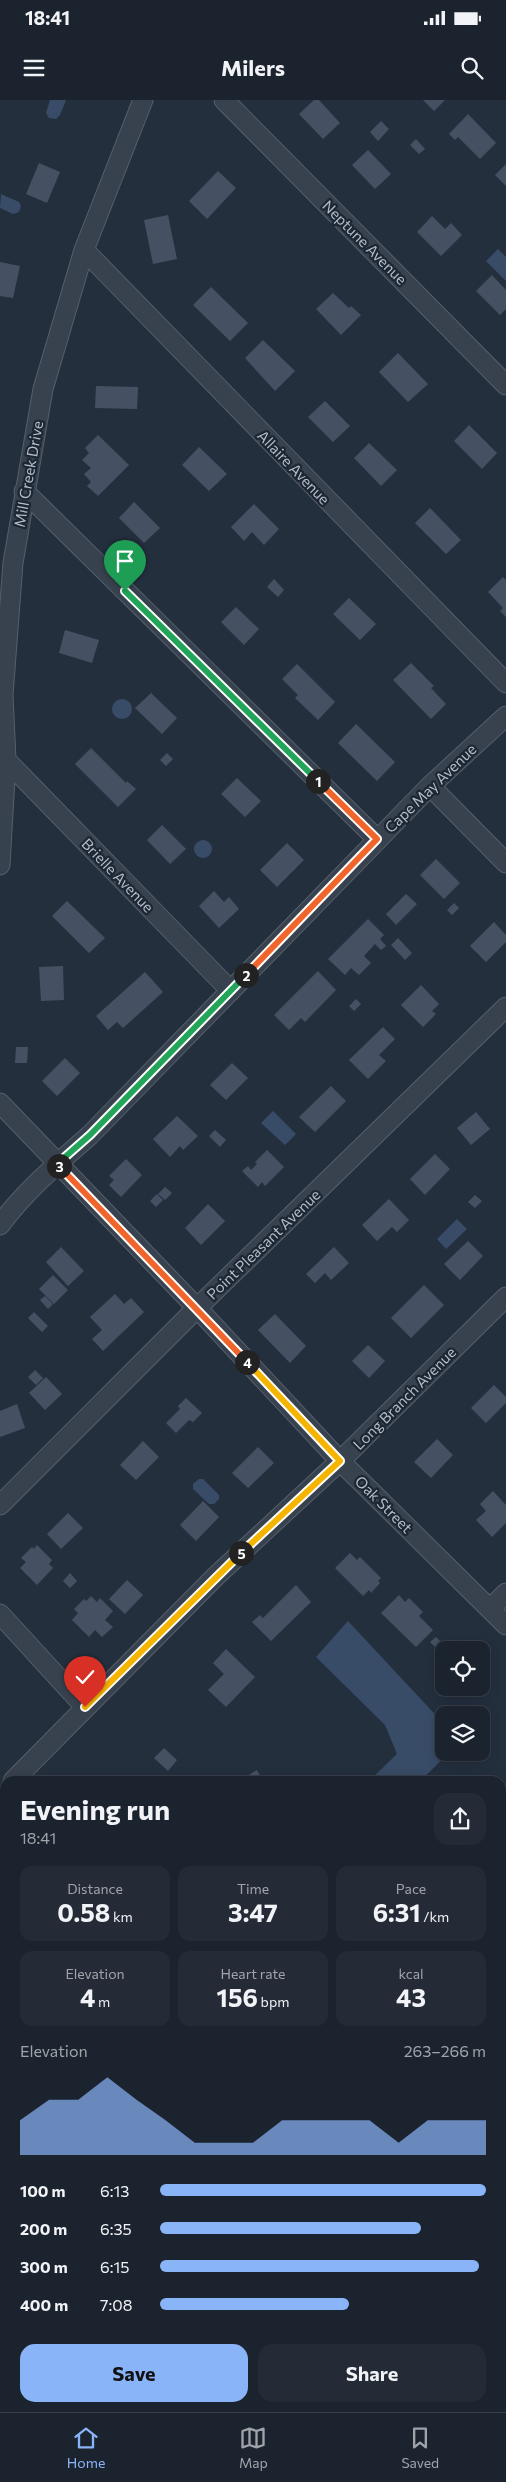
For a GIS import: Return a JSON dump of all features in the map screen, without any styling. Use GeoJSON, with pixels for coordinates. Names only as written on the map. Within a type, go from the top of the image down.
{"type":"FeatureCollection","features":[{"type":"Feature","properties":{"kind":"street","name":"Mill Creek Drive"},"geometry":{"type":"LineString","coordinates":[[0,865],[6,760],[3,695],[14,563],[24,492],[43,389],[84,250],[143,100]]}},
{"type":"Feature","properties":{"kind":"street","name":"Neptune Avenue"},"geometry":{"type":"LineString","coordinates":[[224,100],[506,385]]}},
{"type":"Feature","properties":{"kind":"street","name":"Allaire Avenue"},"geometry":{"type":"LineString","coordinates":[[84,250],[506,683]]}},
{"type":"Feature","properties":{"kind":"street"},"geometry":{"type":"LineString","coordinates":[[24,492],[377,839]]}},
{"type":"Feature","properties":{"kind":"street","name":"Cape May Avenue"},"geometry":{"type":"LineString","coordinates":[[0,1225],[13,1207],[90,1135],[377,839],[430,786],[506,716]]}},
{"type":"Feature","properties":{"kind":"street","name":"Brielle Avenue"},"geometry":{"type":"LineString","coordinates":[[6,760],[231,991]]}},
{"type":"Feature","properties":{"kind":"street"},"geometry":{"type":"LineString","coordinates":[[430,786],[506,863]]}},
{"type":"Feature","properties":{"kind":"street","name":"Point Pleasant Avenue"},"geometry":{"type":"LineString","coordinates":[[0,1503],[506,1007]]}},
{"type":"Feature","properties":{"kind":"street"},"geometry":{"type":"LineString","coordinates":[[0,1104],[57,1164]]}},
{"type":"Feature","properties":{"kind":"street","name":"Oak Street"},"geometry":{"type":"LineString","coordinates":[[57,1164],[197,1308],[340,1461],[506,1625]]}},
{"type":"Feature","properties":{"kind":"street","name":"Long Branch Avenue"},"geometry":{"type":"LineString","coordinates":[[18,1776],[216,1576],[340,1461],[506,1297]]}},
{"type":"Feature","properties":{"kind":"street"},"geometry":{"type":"LineString","coordinates":[[490,1609],[506,1593]]}},
{"type":"Feature","properties":{"kind":"street"},"geometry":{"type":"LineString","coordinates":[[0,1614],[85,1707]]}},
{"type":"Feature","properties":{"kind":"water"},"geometry":{"type":"Polygon","coordinates":[[[50,100],[66,100],[60,115],[56,119],[49,118],[46,113],[50,100]]]}},
{"type":"Feature","properties":{"kind":"water"},"geometry":{"type":"Polygon","coordinates":[[[1,194],[19,202],[21,206],[19,212],[13,214],[0,208],[1,194]]]}},
{"type":"Feature","properties":{"kind":"water"},"geometry":{"type":"Polygon","coordinates":[[[498,249],[506,257],[506,281],[486,261],[498,249]]]}},
{"type":"Feature","properties":{"kind":"water"},"geometry":{"type":"Polygon","coordinates":[[[122,699],[129,702],[132,709],[129,716],[122,719],[115,716],[112,709],[115,702],[122,699]]]}},
{"type":"Feature","properties":{"kind":"water"},"geometry":{"type":"Polygon","coordinates":[[[199,840],[207,840],[212,845],[210,856],[199,858],[194,853],[194,845],[199,840]]]}},
{"type":"Feature","properties":{"kind":"water"},"geometry":{"type":"Polygon","coordinates":[[[273,1111],[296,1134],[285,1145],[261,1123],[273,1111]]]}},
{"type":"Feature","properties":{"kind":"water"},"geometry":{"type":"Polygon","coordinates":[[[457,1219],[467,1229],[446,1249],[437,1239],[457,1219]]]}},
{"type":"Feature","properties":{"kind":"water"},"geometry":{"type":"Polygon","coordinates":[[[199,1479],[203,1479],[219,1495],[219,1499],[214,1504],[209,1504],[193,1489],[193,1484],[199,1479]]]}},
{"type":"Feature","properties":{"kind":"water"},"geometry":{"type":"Polygon","coordinates":[[[348,1621],[435,1714],[435,1761],[441,1761],[425,1776],[374,1776],[397,1754],[385,1725],[316,1657],[348,1621]]]}},
{"type":"Feature","properties":{"kind":"building"},"geometry":{"type":"Polygon","coordinates":[[[314,100],[319,100],[340,123],[323,139],[299,114],[314,100]]]}},
{"type":"Feature","properties":{"kind":"building"},"geometry":{"type":"Polygon","coordinates":[[[423,100],[445,100],[434,111],[423,100]]]}},
{"type":"Feature","properties":{"kind":"building"},"geometry":{"type":"Polygon","coordinates":[[[468,114],[496,143],[480,159],[458,137],[455,140],[449,134],[468,114]]]}},
{"type":"Feature","properties":{"kind":"building"},"geometry":{"type":"Polygon","coordinates":[[[381,121],[389,129],[378,141],[370,132],[381,121]]]}},
{"type":"Feature","properties":{"kind":"building"},"geometry":{"type":"Polygon","coordinates":[[[416,139],[425,149],[419,154],[410,145],[416,139]]]}},
{"type":"Feature","properties":{"kind":"building"},"geometry":{"type":"Polygon","coordinates":[[[368,150],[391,174],[375,189],[352,165],[368,150]]]}},
{"type":"Feature","properties":{"kind":"building"},"geometry":{"type":"Polygon","coordinates":[[[39,163],[60,172],[47,203],[26,194],[39,163]]]}},
{"type":"Feature","properties":{"kind":"building"},"geometry":{"type":"Polygon","coordinates":[[[506,164],[506,186],[495,175],[506,164]]]}},
{"type":"Feature","properties":{"kind":"building"},"geometry":{"type":"Polygon","coordinates":[[[218,171],[236,188],[207,219],[189,201],[218,171]]]}},
{"type":"Feature","properties":{"kind":"building"},"geometry":{"type":"Polygon","coordinates":[[[168,215],[177,259],[153,264],[144,220],[168,215]]]}},
{"type":"Feature","properties":{"kind":"building"},"geometry":{"type":"Polygon","coordinates":[[[432,216],[445,229],[451,223],[462,235],[441,256],[417,232],[432,216]]]}},
{"type":"Feature","properties":{"kind":"building"},"geometry":{"type":"Polygon","coordinates":[[[0,262],[20,266],[13,298],[0,296],[0,262]]]}},
{"type":"Feature","properties":{"kind":"building"},"geometry":{"type":"Polygon","coordinates":[[[492,275],[506,290],[506,309],[500,315],[476,291],[492,275]]]}},
{"type":"Feature","properties":{"kind":"building"},"geometry":{"type":"Polygon","coordinates":[[[211,287],[248,323],[230,341],[193,305],[211,287]]]}},
{"type":"Feature","properties":{"kind":"building"},"geometry":{"type":"Polygon","coordinates":[[[333,293],[349,308],[351,306],[361,315],[341,335],[316,309],[333,293]]]}},
{"type":"Feature","properties":{"kind":"building"},"geometry":{"type":"Polygon","coordinates":[[[263,340],[295,371],[275,391],[245,358],[263,340]]]}},
{"type":"Feature","properties":{"kind":"building"},"geometry":{"type":"Polygon","coordinates":[[[398,353],[428,384],[408,402],[379,372],[398,353]]]}},
{"type":"Feature","properties":{"kind":"building"},"geometry":{"type":"Polygon","coordinates":[[[96,386],[138,387],[137,409],[95,408],[96,386]]]}},
{"type":"Feature","properties":{"kind":"building"},"geometry":{"type":"Polygon","coordinates":[[[325,401],[350,426],[333,442],[308,417],[325,401]]]}},
{"type":"Feature","properties":{"kind":"building"},"geometry":{"type":"Polygon","coordinates":[[[469,425],[497,453],[482,469],[454,441],[469,425]]]}},
{"type":"Feature","properties":{"kind":"building"},"geometry":{"type":"Polygon","coordinates":[[[98,435],[129,465],[98,496],[87,486],[91,482],[84,474],[91,468],[82,460],[89,453],[85,448],[98,435]]]}},
{"type":"Feature","properties":{"kind":"building"},"geometry":{"type":"Polygon","coordinates":[[[369,443],[397,470],[381,486],[354,458],[369,443]]]}},
{"type":"Feature","properties":{"kind":"building"},"geometry":{"type":"Polygon","coordinates":[[[199,447],[227,474],[209,491],[182,465],[199,447]]]}},
{"type":"Feature","properties":{"kind":"building"},"geometry":{"type":"Polygon","coordinates":[[[134,502],[160,528],[144,543],[119,518],[134,502]]]}},
{"type":"Feature","properties":{"kind":"building"},"geometry":{"type":"Polygon","coordinates":[[[254,504],[279,529],[264,545],[252,532],[244,541],[231,527],[254,504]]]}},
{"type":"Feature","properties":{"kind":"building"},"geometry":{"type":"Polygon","coordinates":[[[430,508],[461,540],[446,554],[415,523],[430,508]]]}},
{"type":"Feature","properties":{"kind":"building"},"geometry":{"type":"Polygon","coordinates":[[[503,577],[506,580],[506,617],[500,611],[503,608],[488,592],[503,577]]]}},
{"type":"Feature","properties":{"kind":"building"},"geometry":{"type":"Polygon","coordinates":[[[274,579],[284,590],[278,597],[267,587],[274,579]]]}},
{"type":"Feature","properties":{"kind":"building"},"geometry":{"type":"Polygon","coordinates":[[[349,598],[376,624],[360,640],[333,614],[349,598]]]}},
{"type":"Feature","properties":{"kind":"building"},"geometry":{"type":"Polygon","coordinates":[[[236,607],[259,629],[244,645],[221,622],[236,607]]]}},
{"type":"Feature","properties":{"kind":"building"},"geometry":{"type":"Polygon","coordinates":[[[65,630],[99,640],[92,663],[59,653],[65,630]]]}},
{"type":"Feature","properties":{"kind":"building"},"geometry":{"type":"Polygon","coordinates":[[[411,663],[434,686],[431,688],[446,704],[431,719],[393,680],[411,663]]]}},
{"type":"Feature","properties":{"kind":"building"},"geometry":{"type":"Polygon","coordinates":[[[297,664],[335,702],[318,720],[295,698],[298,695],[282,679],[297,664]]]}},
{"type":"Feature","properties":{"kind":"building"},"geometry":{"type":"Polygon","coordinates":[[[151,693],[177,718],[162,734],[135,708],[151,693]]]}},
{"type":"Feature","properties":{"kind":"building"},"geometry":{"type":"Polygon","coordinates":[[[356,724],[395,762],[377,781],[338,743],[356,724]]]}},
{"type":"Feature","properties":{"kind":"building"},"geometry":{"type":"Polygon","coordinates":[[[91,748],[126,783],[127,781],[136,789],[118,807],[75,764],[91,748]]]}},
{"type":"Feature","properties":{"kind":"building"},"geometry":{"type":"Polygon","coordinates":[[[167,753],[173,759],[166,766],[160,760],[167,753]]]}},
{"type":"Feature","properties":{"kind":"building"},"geometry":{"type":"Polygon","coordinates":[[[237,778],[261,801],[245,817],[221,794],[237,778]]]}},
{"type":"Feature","properties":{"kind":"building"},"geometry":{"type":"Polygon","coordinates":[[[162,825],[186,849],[170,864],[147,840],[162,825]]]}},
{"type":"Feature","properties":{"kind":"building"},"geometry":{"type":"Polygon","coordinates":[[[287,843],[304,860],[277,887],[260,870],[287,843]]]}},
{"type":"Feature","properties":{"kind":"building"},"geometry":{"type":"Polygon","coordinates":[[[436,859],[460,883],[444,899],[420,875],[436,859]]]}},
{"type":"Feature","properties":{"kind":"building"},"geometry":{"type":"Polygon","coordinates":[[[214,891],[224,902],[229,897],[239,909],[219,928],[199,906],[214,891]]]}},
{"type":"Feature","properties":{"kind":"building"},"geometry":{"type":"Polygon","coordinates":[[[406,894],[417,904],[396,925],[386,914],[406,894]]]}},
{"type":"Feature","properties":{"kind":"building"},"geometry":{"type":"Polygon","coordinates":[[[67,901],[105,938],[89,953],[52,916],[67,901]]]}},
{"type":"Feature","properties":{"kind":"building"},"geometry":{"type":"Polygon","coordinates":[[[454,903],[459,908],[452,915],[447,910],[454,903]]]}},
{"type":"Feature","properties":{"kind":"building"},"geometry":{"type":"Polygon","coordinates":[[[368,919],[384,935],[380,939],[386,946],[381,950],[375,944],[364,956],[371,963],[359,975],[351,968],[345,975],[328,959],[368,919]]]}},
{"type":"Feature","properties":{"kind":"building"},"geometry":{"type":"Polygon","coordinates":[[[494,922],[506,935],[506,942],[486,962],[470,946],[494,922]]]}},
{"type":"Feature","properties":{"kind":"building"},"geometry":{"type":"Polygon","coordinates":[[[398,938],[412,953],[405,960],[391,945],[398,938]]]}},
{"type":"Feature","properties":{"kind":"building"},"geometry":{"type":"Polygon","coordinates":[[[63,966],[64,1000],[41,1001],[39,967],[63,966]]]}},
{"type":"Feature","properties":{"kind":"building"},"geometry":{"type":"Polygon","coordinates":[[[318,971],[336,990],[305,1022],[301,1018],[289,1030],[274,1015],[318,971]]]}},
{"type":"Feature","properties":{"kind":"building"},"geometry":{"type":"Polygon","coordinates":[[[145,972],[163,992],[123,1028],[117,1022],[108,1030],[96,1016],[145,972]]]}},
{"type":"Feature","properties":{"kind":"building"},"geometry":{"type":"Polygon","coordinates":[[[421,985],[439,1004],[432,1011],[436,1014],[423,1027],[401,1005],[421,985]]]}},
{"type":"Feature","properties":{"kind":"building"},"geometry":{"type":"Polygon","coordinates":[[[356,999],[361,1004],[354,1011],[349,1006],[356,999]]]}},
{"type":"Feature","properties":{"kind":"building"},"geometry":{"type":"Polygon","coordinates":[[[383,1027],[395,1039],[379,1055],[386,1061],[368,1079],[349,1060],[383,1027]]]}},
{"type":"Feature","properties":{"kind":"building"},"geometry":{"type":"Polygon","coordinates":[[[16,1047],[28,1047],[27,1063],[15,1063],[16,1047]]]}},
{"type":"Feature","properties":{"kind":"building"},"geometry":{"type":"Polygon","coordinates":[[[65,1058],[80,1073],[57,1096],[42,1081],[65,1058]]]}},
{"type":"Feature","properties":{"kind":"building"},"geometry":{"type":"Polygon","coordinates":[[[232,1063],[248,1078],[226,1100],[210,1085],[232,1063]]]}},
{"type":"Feature","properties":{"kind":"building"},"geometry":{"type":"Polygon","coordinates":[[[331,1086],[346,1101],[315,1132],[299,1117],[331,1086]]]}},
{"type":"Feature","properties":{"kind":"building"},"geometry":{"type":"Polygon","coordinates":[[[476,1112],[490,1129],[471,1145],[457,1128],[476,1112]]]}},
{"type":"Feature","properties":{"kind":"building"},"geometry":{"type":"Polygon","coordinates":[[[177,1116],[198,1136],[183,1150],[180,1146],[170,1157],[153,1139],[177,1116]]]}},
{"type":"Feature","properties":{"kind":"building"},"geometry":{"type":"Polygon","coordinates":[[[215,1130],[226,1140],[220,1147],[209,1136],[215,1130]]]}},
{"type":"Feature","properties":{"kind":"building"},"geometry":{"type":"Polygon","coordinates":[[[267,1150],[284,1167],[265,1186],[262,1182],[258,1187],[242,1171],[248,1166],[251,1170],[257,1164],[255,1162],[267,1150]]]}},
{"type":"Feature","properties":{"kind":"building"},"geometry":{"type":"Polygon","coordinates":[[[435,1154],[450,1169],[425,1195],[410,1179],[435,1154]]]}},
{"type":"Feature","properties":{"kind":"building"},"geometry":{"type":"Polygon","coordinates":[[[126,1159],[142,1175],[121,1197],[109,1185],[114,1180],[109,1176],[126,1159]]]}},
{"type":"Feature","properties":{"kind":"building"},"geometry":{"type":"Polygon","coordinates":[[[165,1187],[172,1193],[165,1200],[158,1194],[165,1187]]]}},
{"type":"Feature","properties":{"kind":"building"},"geometry":{"type":"Polygon","coordinates":[[[157,1194],[163,1200],[156,1207],[150,1201],[157,1194]]]}},
{"type":"Feature","properties":{"kind":"building"},"geometry":{"type":"Polygon","coordinates":[[[475,1195],[482,1201],[475,1208],[468,1202],[475,1195]]]}},
{"type":"Feature","properties":{"kind":"building"},"geometry":{"type":"Polygon","coordinates":[[[389,1199],[409,1220],[397,1232],[392,1227],[377,1241],[362,1225],[389,1199]]]}},
{"type":"Feature","properties":{"kind":"building"},"geometry":{"type":"Polygon","coordinates":[[[208,1204],[225,1221],[201,1245],[185,1228],[208,1204]]]}},
{"type":"Feature","properties":{"kind":"building"},"geometry":{"type":"Polygon","coordinates":[[[468,1241],[483,1256],[460,1280],[444,1264],[468,1241]]]}},
{"type":"Feature","properties":{"kind":"building"},"geometry":{"type":"Polygon","coordinates":[[[61,1247],[84,1271],[68,1286],[46,1262],[61,1247]]]}},
{"type":"Feature","properties":{"kind":"building"},"geometry":{"type":"Polygon","coordinates":[[[334,1247],[349,1263],[331,1280],[325,1273],[315,1283],[306,1274],[334,1247]]]}},
{"type":"Feature","properties":{"kind":"building"},"geometry":{"type":"Polygon","coordinates":[[[53,1275],[68,1290],[54,1304],[39,1289],[53,1275]]]}},
{"type":"Feature","properties":{"kind":"building"},"geometry":{"type":"Polygon","coordinates":[[[424,1285],[444,1305],[411,1338],[391,1318],[424,1285]]]}},
{"type":"Feature","properties":{"kind":"building"},"geometry":{"type":"Polygon","coordinates":[[[115,1294],[124,1304],[131,1298],[144,1312],[103,1351],[92,1339],[102,1330],[90,1317],[115,1294]]]}},
{"type":"Feature","properties":{"kind":"building"},"geometry":{"type":"Polygon","coordinates":[[[45,1296],[53,1304],[48,1309],[40,1300],[45,1296]]]}},
{"type":"Feature","properties":{"kind":"building"},"geometry":{"type":"Polygon","coordinates":[[[34,1312],[48,1326],[42,1332],[28,1318],[34,1312]]]}},
{"type":"Feature","properties":{"kind":"building"},"geometry":{"type":"Polygon","coordinates":[[[275,1314],[306,1346],[290,1363],[258,1330],[275,1314]]]}},
{"type":"Feature","properties":{"kind":"building"},"geometry":{"type":"Polygon","coordinates":[[[368,1345],[385,1361],[369,1378],[352,1361],[368,1345]]]}},
{"type":"Feature","properties":{"kind":"building"},"geometry":{"type":"Polygon","coordinates":[[[35,1370],[43,1378],[36,1385],[28,1377],[35,1370]]]}},
{"type":"Feature","properties":{"kind":"building"},"geometry":{"type":"Polygon","coordinates":[[[46,1377],[62,1394],[45,1410],[29,1393],[46,1377]]]}},
{"type":"Feature","properties":{"kind":"building"},"geometry":{"type":"Polygon","coordinates":[[[494,1385],[506,1397],[506,1403],[486,1423],[471,1408],[494,1385]]]}},
{"type":"Feature","properties":{"kind":"building"},"geometry":{"type":"Polygon","coordinates":[[[186,1398],[202,1413],[193,1422],[189,1420],[176,1433],[166,1423],[180,1409],[178,1406],[186,1398]]]}},
{"type":"Feature","properties":{"kind":"building"},"geometry":{"type":"Polygon","coordinates":[[[17,1404],[25,1428],[0,1437],[0,1411],[17,1404]]]}},
{"type":"Feature","properties":{"kind":"building"},"geometry":{"type":"Polygon","coordinates":[[[437,1439],[453,1455],[431,1478],[414,1462],[437,1439]]]}},
{"type":"Feature","properties":{"kind":"building"},"geometry":{"type":"Polygon","coordinates":[[[143,1441],[159,1457],[136,1480],[120,1465],[143,1441]]]}},
{"type":"Feature","properties":{"kind":"building"},"geometry":{"type":"Polygon","coordinates":[[[258,1447],[274,1463],[248,1488],[232,1473],[258,1447]]]}},
{"type":"Feature","properties":{"kind":"building"},"geometry":{"type":"Polygon","coordinates":[[[493,1491],[506,1505],[506,1523],[492,1537],[476,1520],[486,1511],[480,1504],[493,1491]]]}},
{"type":"Feature","properties":{"kind":"building"},"geometry":{"type":"Polygon","coordinates":[[[203,1501],[219,1517],[196,1541],[180,1525],[203,1501]]]}},
{"type":"Feature","properties":{"kind":"building"},"geometry":{"type":"Polygon","coordinates":[[[68,1513],[83,1528],[61,1549],[47,1534],[68,1513]]]}},
{"type":"Feature","properties":{"kind":"building"},"geometry":{"type":"Polygon","coordinates":[[[37,1545],[52,1560],[49,1564],[53,1568],[37,1585],[20,1568],[26,1562],[21,1558],[32,1547],[34,1549],[37,1545]]]}},
{"type":"Feature","properties":{"kind":"building"},"geometry":{"type":"Polygon","coordinates":[[[350,1553],[357,1560],[360,1557],[381,1578],[378,1581],[380,1583],[371,1593],[369,1590],[363,1596],[335,1568],[350,1553]]]}},
{"type":"Feature","properties":{"kind":"building"},"geometry":{"type":"Polygon","coordinates":[[[70,1573],[77,1581],[70,1588],[63,1581],[70,1573]]]}},
{"type":"Feature","properties":{"kind":"building"},"geometry":{"type":"Polygon","coordinates":[[[127,1580],[143,1595],[125,1614],[109,1599],[127,1580]]]}},
{"type":"Feature","properties":{"kind":"building"},"geometry":{"type":"Polygon","coordinates":[[[296,1585],[311,1602],[271,1641],[252,1622],[260,1615],[263,1618],[296,1585]]]}},
{"type":"Feature","properties":{"kind":"building"},"geometry":{"type":"Polygon","coordinates":[[[399,1595],[405,1602],[409,1598],[423,1612],[419,1616],[433,1630],[416,1647],[381,1613],[399,1595]]]}},
{"type":"Feature","properties":{"kind":"building"},"geometry":{"type":"Polygon","coordinates":[[[91,1596],[97,1602],[100,1598],[113,1611],[105,1620],[113,1627],[102,1637],[95,1630],[89,1637],[72,1620],[78,1613],[74,1609],[84,1599],[86,1601],[91,1596]]]}},
{"type":"Feature","properties":{"kind":"building"},"geometry":{"type":"Polygon","coordinates":[[[436,1637],[440,1641],[435,1641],[435,1647],[430,1642],[436,1637]]]}},
{"type":"Feature","properties":{"kind":"building"},"geometry":{"type":"Polygon","coordinates":[[[226,1649],[255,1677],[226,1707],[208,1690],[224,1674],[213,1663],[226,1649]]]}},
{"type":"Feature","properties":{"kind":"building"},"geometry":{"type":"Polygon","coordinates":[[[164,1748],[177,1760],[168,1771],[154,1758],[164,1748]]]}},
{"type":"Feature","properties":{"kind":"building"},"geometry":{"type":"Polygon","coordinates":[[[257,1770],[260,1776],[247,1776],[257,1770]]]}},
{"type":"Feature","properties":{"kind":"route"},"geometry":{"type":"LineString","coordinates":[[85,1707],[216,1576],[340,1461],[197,1308],[57,1164],[90,1135],[377,839],[125,591]]}}]}
